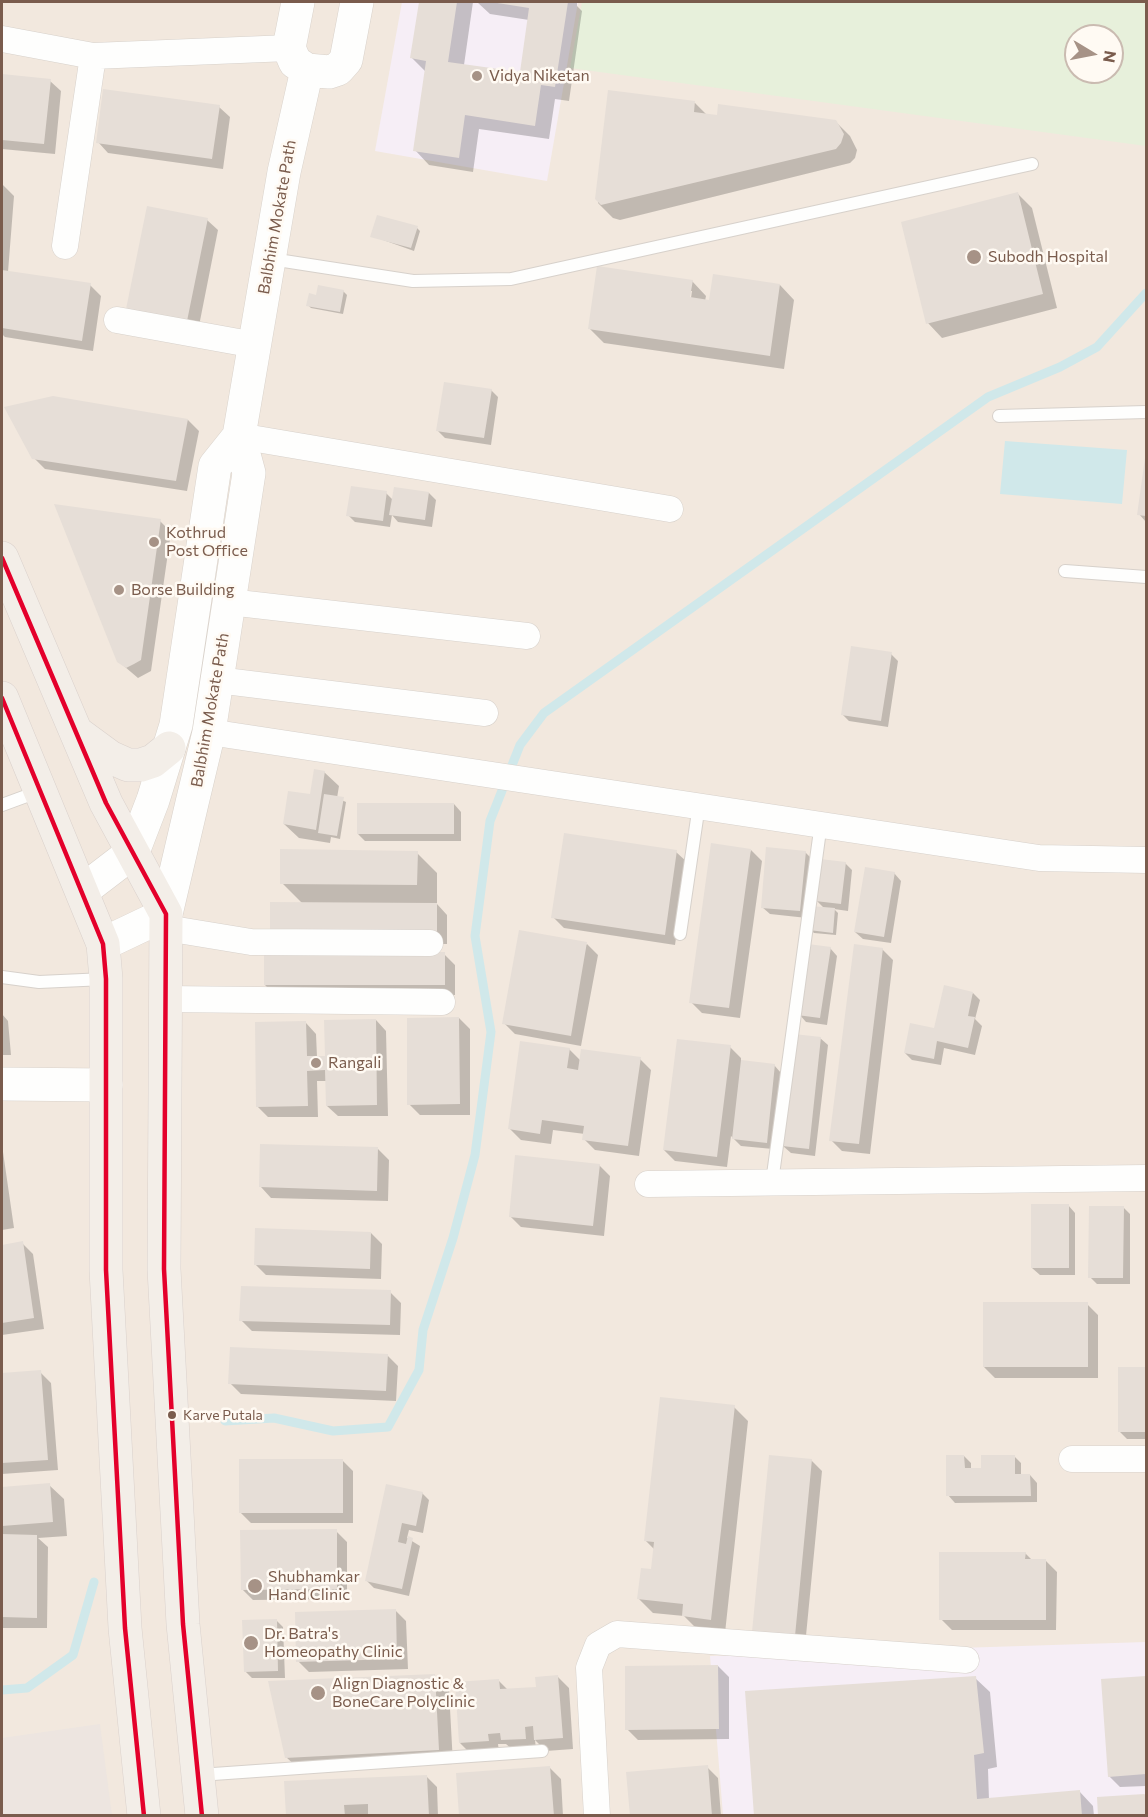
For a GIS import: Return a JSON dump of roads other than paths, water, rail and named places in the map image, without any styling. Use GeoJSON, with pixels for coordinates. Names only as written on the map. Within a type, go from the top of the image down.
{"type":"FeatureCollection","features":[{"type":"Feature","properties":{"kind":"main road","name":"Balbhim Mokate Path"},"geometry":{"type":"LineString","coordinates":[[166,921],[209,732],[249,473],[239,435],[284,172],[298,59],[298,2]]}},
{"type":"Feature","properties":{"kind":"main road"},"geometry":{"type":"LineString","coordinates":[[298,59],[328,72],[338,69],[346,60],[357,2]]}},
{"type":"Feature","properties":{"kind":"main road","name":"Balbhim Mokate Path"},"geometry":{"type":"LineString","coordinates":[[133,852],[176,725],[215,466],[239,435]]}},
{"type":"Feature","properties":{"kind":"main road"},"geometry":{"type":"LineString","coordinates":[[2,558],[106,803],[133,852],[166,921],[164,1269],[183,1624],[202,1815]]}},
{"type":"Feature","properties":{"kind":"main road"},"geometry":{"type":"LineString","coordinates":[[2,698],[103,944],[106,979],[106,1270],[125,1628],[144,1815]]}},
{"type":"Feature","properties":{"kind":"main road"},"geometry":{"type":"LineString","coordinates":[[75,732],[110,757],[128,765],[141,765],[153,761],[169,748]]}},
{"type":"Feature","properties":{"kind":"main road"},"geometry":{"type":"LineString","coordinates":[[82,891],[133,852]]}},
{"type":"Feature","properties":{"kind":"main road"},"geometry":{"type":"LineString","coordinates":[[103,944],[166,921]]}},
{"type":"Feature","properties":{"kind":"main road"},"geometry":{"type":"LineString","coordinates":[[2,1084],[106,1085]]}},
{"type":"Feature","properties":{"kind":"street"},"geometry":{"type":"LineString","coordinates":[[2,39],[93,56],[298,59]]}},
{"type":"Feature","properties":{"kind":"street"},"geometry":{"type":"LineString","coordinates":[[65,246],[93,56]]}},
{"type":"Feature","properties":{"kind":"street"},"geometry":{"type":"LineString","coordinates":[[117,320],[255,345]]}},
{"type":"Feature","properties":{"kind":"street"},"geometry":{"type":"LineString","coordinates":[[239,435],[670,509]]}},
{"type":"Feature","properties":{"kind":"street"},"geometry":{"type":"LineString","coordinates":[[229,602],[527,636]]}},
{"type":"Feature","properties":{"kind":"street"},"geometry":{"type":"LineString","coordinates":[[217,680],[485,713]]}},
{"type":"Feature","properties":{"kind":"street"},"geometry":{"type":"LineString","coordinates":[[209,732],[539,780],[1039,858],[1146,860]]}},
{"type":"Feature","properties":{"kind":"street"},"geometry":{"type":"LineString","coordinates":[[166,921],[251,942],[430,943]]}},
{"type":"Feature","properties":{"kind":"street"},"geometry":{"type":"LineString","coordinates":[[165,999],[442,1002]]}},
{"type":"Feature","properties":{"kind":"street"},"geometry":{"type":"LineString","coordinates":[[648,1184],[1146,1178]]}},
{"type":"Feature","properties":{"kind":"street"},"geometry":{"type":"LineString","coordinates":[[1072,1459],[1146,1459]]}},
{"type":"Feature","properties":{"kind":"street"},"geometry":{"type":"LineString","coordinates":[[597,1815],[589,1668],[597,1645],[617,1634],[966,1660]]}},
{"type":"Feature","properties":{"kind":"lane"},"geometry":{"type":"LineString","coordinates":[[269,258],[413,281],[511,279],[1032,164]]}},
{"type":"Feature","properties":{"kind":"lane"},"geometry":{"type":"LineString","coordinates":[[999,416],[1146,412]]}},
{"type":"Feature","properties":{"kind":"lane"},"geometry":{"type":"LineString","coordinates":[[1065,571],[1146,577]]}},
{"type":"Feature","properties":{"kind":"lane"},"geometry":{"type":"LineString","coordinates":[[2,805],[41,791]]}},
{"type":"Feature","properties":{"kind":"lane"},"geometry":{"type":"LineString","coordinates":[[680,933],[699,805]]}},
{"type":"Feature","properties":{"kind":"lane"},"geometry":{"type":"LineString","coordinates":[[772,1182],[821,823]]}},
{"type":"Feature","properties":{"kind":"lane"},"geometry":{"type":"LineString","coordinates":[[2,977],[39,982],[106,979]]}},
{"type":"Feature","properties":{"kind":"lane"},"geometry":{"type":"LineString","coordinates":[[198,1775],[543,1751]]}},
{"type":"Feature","properties":{"kind":"water"},"geometry":{"type":"Polygon","coordinates":[[[1005,441],[1127,450],[1122,504],[1000,494],[1005,441]]]}},
{"type":"Feature","properties":{"kind":"waterway"},"geometry":{"type":"LineString","coordinates":[[225,1421],[274,1418],[333,1431],[388,1427],[419,1370],[423,1330],[453,1238],[475,1155],[491,1032],[475,936],[490,821],[520,745],[544,713],[988,397],[1060,367],[1097,347],[1146,293]]}},
{"type":"Feature","properties":{"kind":"waterway"},"geometry":{"type":"LineString","coordinates":[[2,1690],[27,1688],[73,1655],[94,1582]]}},
{"type":"Feature","properties":{"kind":"place","name":"Vidya Niketan"},"geometry":{"type":"Point","coordinates":[477,76]}},
{"type":"Feature","properties":{"kind":"place","name":"Subodh Hospital"},"geometry":{"type":"Point","coordinates":[974,257]}},
{"type":"Feature","properties":{"kind":"place","name":"Kothrud Post Office"},"geometry":{"type":"Point","coordinates":[154,542]}},
{"type":"Feature","properties":{"kind":"place","name":"Borse Building"},"geometry":{"type":"Point","coordinates":[119,590]}},
{"type":"Feature","properties":{"kind":"place","name":"Rangali"},"geometry":{"type":"Point","coordinates":[316,1063]}},
{"type":"Feature","properties":{"kind":"place","name":"Karve Putala"},"geometry":{"type":"Point","coordinates":[172,1415]}},
{"type":"Feature","properties":{"kind":"place","name":"Shubhamkar Hand Clinic"},"geometry":{"type":"Point","coordinates":[255,1586]}},
{"type":"Feature","properties":{"kind":"place","name":"Dr. Batra's Homeopathy Clinic"},"geometry":{"type":"Point","coordinates":[251,1643]}},
{"type":"Feature","properties":{"kind":"place","name":"Align Diagnostic & BoneCare Polyclinic"},"geometry":{"type":"Point","coordinates":[318,1693]}}]}
